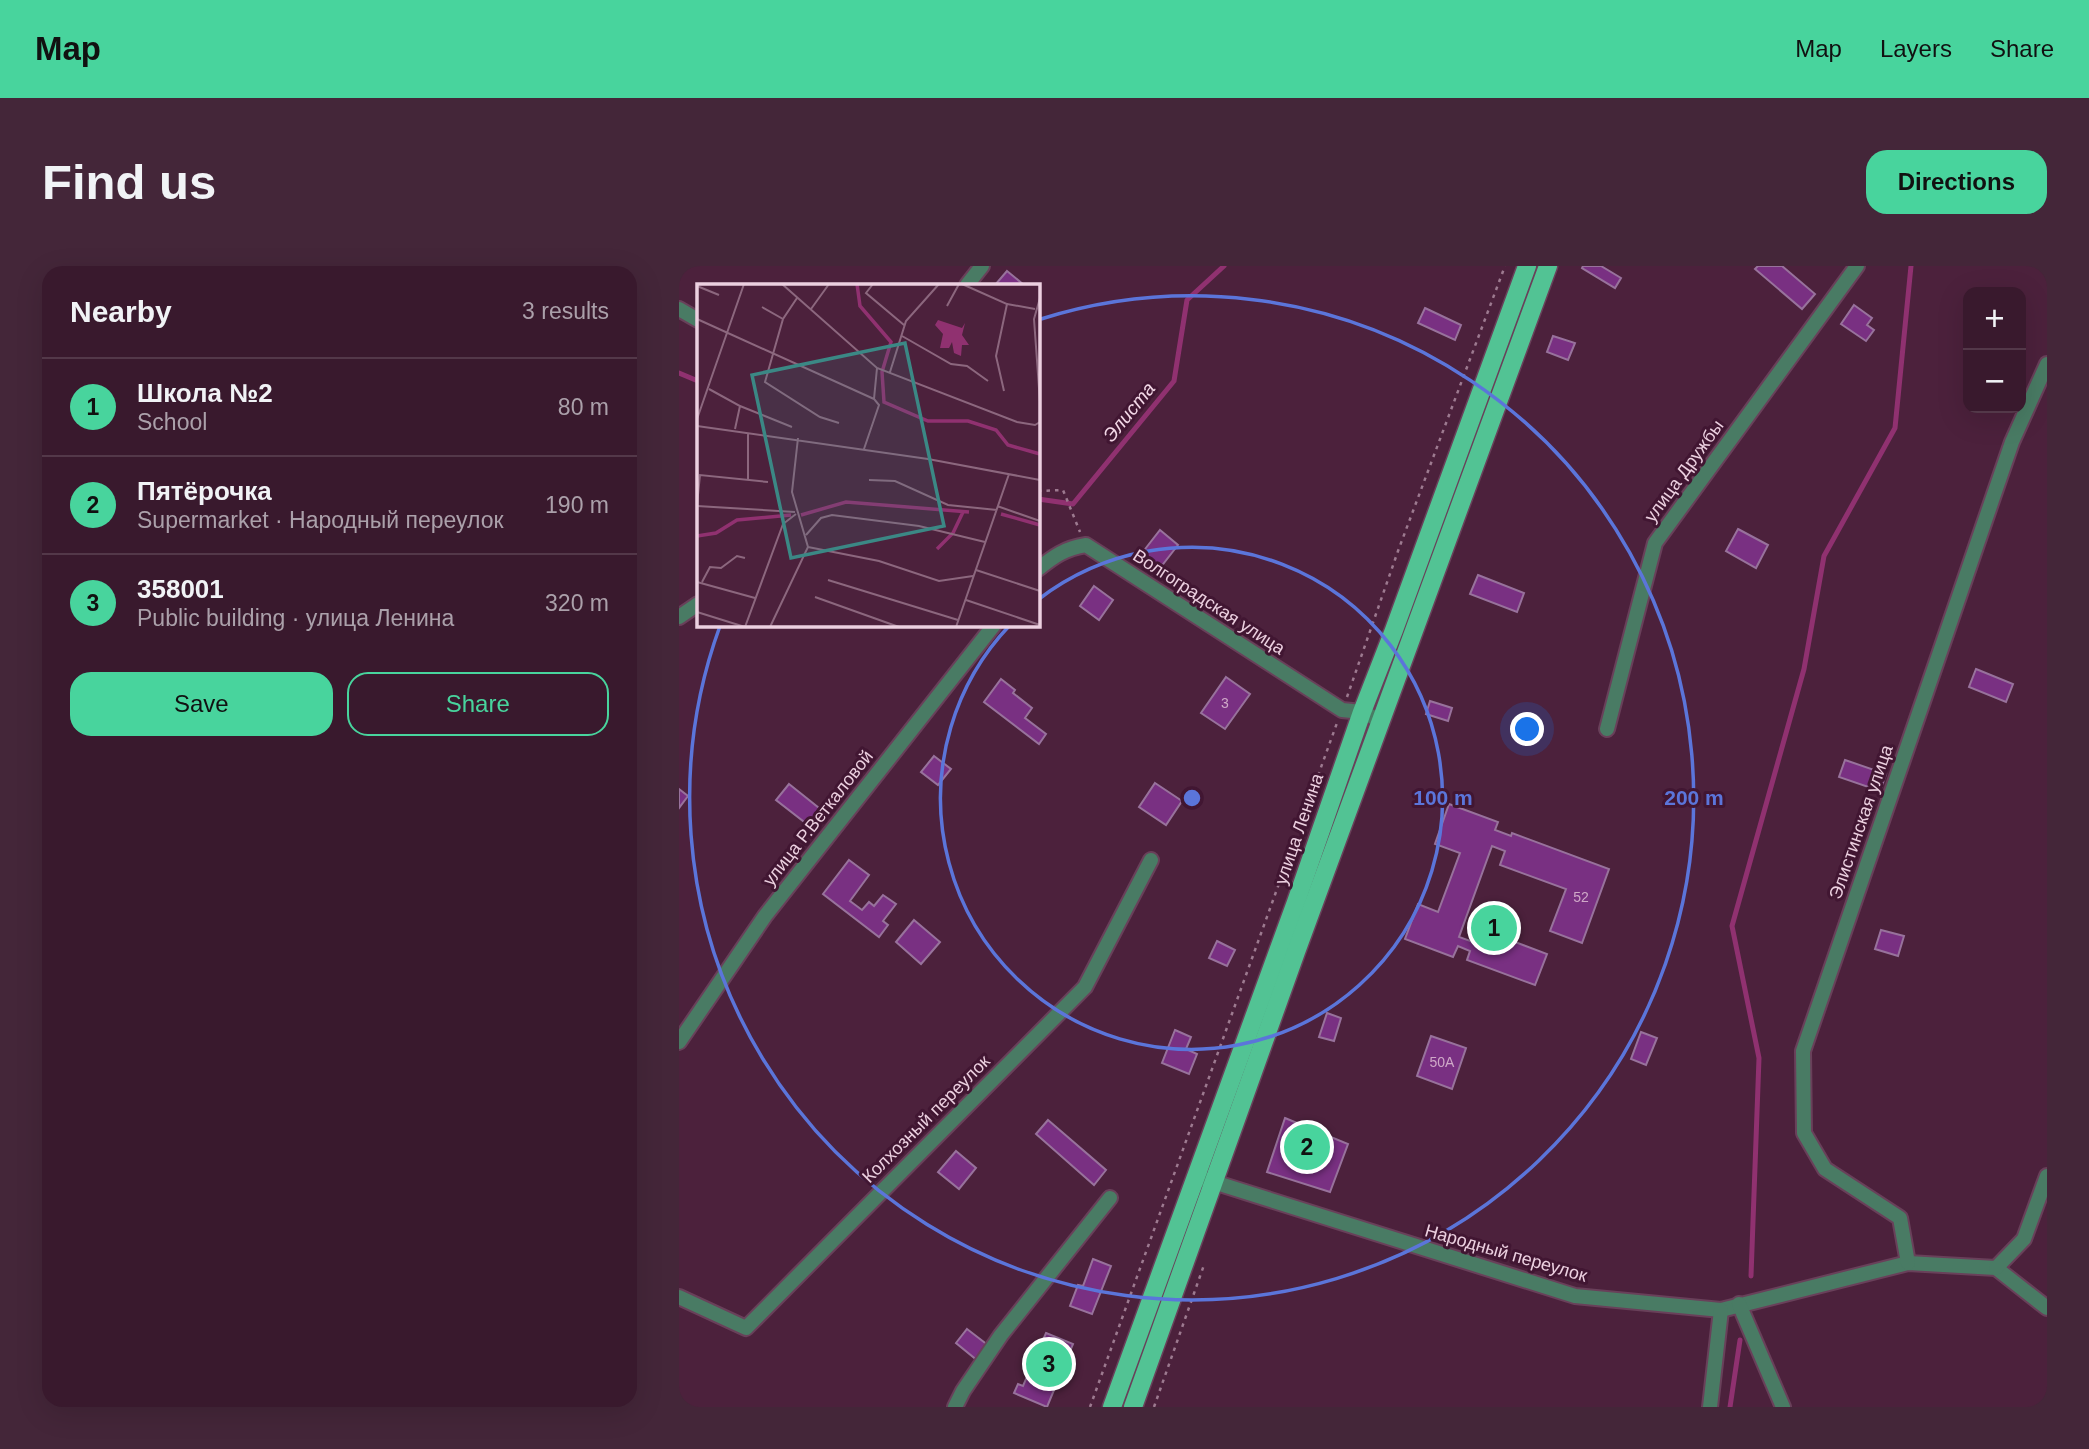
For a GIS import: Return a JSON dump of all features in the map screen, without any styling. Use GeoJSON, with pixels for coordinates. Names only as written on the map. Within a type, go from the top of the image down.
{"type":"FeatureCollection","features":[{"type":"Feature","properties":{"kind":"main road","name":"улица Ленина"},"geometry":{"type":"LineString","coordinates":[[1112,1407],[1296,902],[1362,712],[1527,266]]}},
{"type":"Feature","properties":{"kind":"main road"},"geometry":{"type":"LineString","coordinates":[[1133,1407],[1296,952],[1548,266]]}},
{"type":"Feature","properties":{"kind":"street"},"geometry":{"type":"LineString","coordinates":[[968,284],[982,266]]}},
{"type":"Feature","properties":{"kind":"street","name":"улица Дружбы"},"geometry":{"type":"LineString","coordinates":[[1607,729],[1655,543],[1857,266]]}},
{"type":"Feature","properties":{"kind":"street"},"geometry":{"type":"LineString","coordinates":[[679,309],[697,319]]}},
{"type":"Feature","properties":{"kind":"street","name":"Элистинская улица"},"geometry":{"type":"LineString","coordinates":[[1908,1263],[1900,1218],[1825,1169],[1804,1133],[1803,1051],[2012,442],[2047,364]]}},
{"type":"Feature","properties":{"kind":"street","name":"Волгоградская улица"},"geometry":{"type":"LineString","coordinates":[[1039,568],[1053,556],[1070,547],[1086,545],[1342,710],[1362,712],[1381,721]]}},
{"type":"Feature","properties":{"kind":"street"},"geometry":{"type":"LineString","coordinates":[[679,617],[697,605]]}},
{"type":"Feature","properties":{"kind":"street","name":"улица Р.Веткаловой"},"geometry":{"type":"LineString","coordinates":[[679,1042],[765,916],[993,626]]}},
{"type":"Feature","properties":{"kind":"street","name":"Колхозный переулок"},"geometry":{"type":"LineString","coordinates":[[679,1297],[746,1328],[1085,987],[1151,860]]}},
{"type":"Feature","properties":{"kind":"street"},"geometry":{"type":"LineString","coordinates":[[2047,1176],[2024,1238],[1996,1268],[2047,1308]]}},
{"type":"Feature","properties":{"kind":"street","name":"Народный переулок"},"geometry":{"type":"LineString","coordinates":[[1196,1177],[1575,1296],[1721,1310],[1908,1263],[1996,1268]]}},
{"type":"Feature","properties":{"kind":"street"},"geometry":{"type":"LineString","coordinates":[[955,1407],[1001,1335],[1109,1198]]}},
{"type":"Feature","properties":{"kind":"street"},"geometry":{"type":"LineString","coordinates":[[1739,1304],[1783,1407]]}},
{"type":"Feature","properties":{"kind":"street"},"geometry":{"type":"LineString","coordinates":[[1710,1407],[1721,1310]]}},
{"type":"Feature","properties":{"kind":"path"},"geometry":{"type":"LineString","coordinates":[[1090,1407],[1398,551],[1505,266]]}},
{"type":"Feature","properties":{"kind":"path"},"geometry":{"type":"LineString","coordinates":[[1039,491],[1063,490],[1073,515]]}},
{"type":"Feature","properties":{"kind":"building"},"geometry":{"type":"Polygon","coordinates":[[[1601,266],[1621,278],[1615,288],[1582,268],[1601,266]]]}},
{"type":"Feature","properties":{"kind":"building"},"geometry":{"type":"Polygon","coordinates":[[[1758,266],[1782,266],[1815,294],[1802,309],[1755,269],[1758,266]]]}},
{"type":"Feature","properties":{"kind":"building"},"geometry":{"type":"Polygon","coordinates":[[[1007,271],[1023,284],[996,284],[1007,271]]]}},
{"type":"Feature","properties":{"kind":"building"},"geometry":{"type":"Polygon","coordinates":[[[1854,305],[1872,318],[1867,325],[1874,330],[1866,341],[1841,324],[1854,305]]]}},
{"type":"Feature","properties":{"kind":"building"},"geometry":{"type":"Polygon","coordinates":[[[1425,308],[1461,325],[1455,340],[1418,323],[1425,308]]]}},
{"type":"Feature","properties":{"kind":"building"},"geometry":{"type":"Polygon","coordinates":[[[1553,336],[1575,343],[1568,360],[1547,352],[1553,336]]]}},
{"type":"Feature","properties":{"kind":"building"},"geometry":{"type":"Polygon","coordinates":[[[1738,529],[1768,545],[1756,568],[1726,551],[1738,529]]]}},
{"type":"Feature","properties":{"kind":"building"},"geometry":{"type":"Polygon","coordinates":[[[1160,530],[1178,545],[1160,568],[1142,553],[1160,530]]]}},
{"type":"Feature","properties":{"kind":"building"},"geometry":{"type":"Polygon","coordinates":[[[1478,575],[1524,593],[1517,612],[1470,594],[1478,575]]]}},
{"type":"Feature","properties":{"kind":"building"},"geometry":{"type":"Polygon","coordinates":[[[1094,586],[1113,600],[1099,620],[1080,606],[1094,586]]]}},
{"type":"Feature","properties":{"kind":"building"},"geometry":{"type":"Polygon","coordinates":[[[1976,669],[2013,684],[2006,702],[1969,687],[1976,669]]]}},
{"type":"Feature","properties":{"kind":"building"},"geometry":{"type":"Polygon","coordinates":[[[1226,677],[1250,694],[1225,729],[1201,713],[1226,677]]]}},
{"type":"Feature","properties":{"kind":"building"},"geometry":{"type":"Polygon","coordinates":[[[1001,679],[1032,708],[1025,718],[1046,734],[1039,744],[984,702],[1001,679]]]}},
{"type":"Feature","properties":{"kind":"building"},"geometry":{"type":"Polygon","coordinates":[[[1430,701],[1452,708],[1448,721],[1426,714],[1430,701]]]}},
{"type":"Feature","properties":{"kind":"building"},"geometry":{"type":"Polygon","coordinates":[[[934,756],[951,769],[938,785],[921,772],[934,756]]]}},
{"type":"Feature","properties":{"kind":"building"},"geometry":{"type":"Polygon","coordinates":[[[1845,760],[1886,774],[1880,791],[1839,777],[1845,760]]]}},
{"type":"Feature","properties":{"kind":"building"},"geometry":{"type":"Polygon","coordinates":[[[1155,783],[1182,801],[1166,825],[1139,807],[1155,783]]]}},
{"type":"Feature","properties":{"kind":"building"},"geometry":{"type":"Polygon","coordinates":[[[789,784],[824,812],[812,828],[776,800],[789,784]]]}},
{"type":"Feature","properties":{"kind":"building"},"geometry":{"type":"Polygon","coordinates":[[[679,789],[688,796],[679,808],[679,789]]]}},
{"type":"Feature","properties":{"kind":"building"},"geometry":{"type":"Polygon","coordinates":[[[1449,804],[1498,822],[1495,830],[1511,836],[1512,833],[1609,869],[1582,943],[1550,931],[1566,889],[1500,865],[1505,851],[1492,846],[1459,937],[1473,942],[1478,928],[1547,954],[1535,985],[1467,960],[1470,951],[1458,946],[1453,957],[1405,939],[1418,904],[1438,912],[1460,853],[1435,844],[1449,804]]]}},
{"type":"Feature","properties":{"kind":"building"},"geometry":{"type":"Polygon","coordinates":[[[849,860],[869,875],[850,901],[862,910],[869,902],[874,906],[883,895],[896,904],[883,921],[888,925],[879,937],[823,894],[849,860]]]}},
{"type":"Feature","properties":{"kind":"building"},"geometry":{"type":"Polygon","coordinates":[[[914,920],[940,942],[921,964],[896,942],[914,920]]]}},
{"type":"Feature","properties":{"kind":"building"},"geometry":{"type":"Polygon","coordinates":[[[1881,930],[1904,936],[1898,956],[1875,949],[1881,930]]]}},
{"type":"Feature","properties":{"kind":"building"},"geometry":{"type":"Polygon","coordinates":[[[1217,941],[1235,950],[1227,966],[1209,958],[1217,941]]]}},
{"type":"Feature","properties":{"kind":"building"},"geometry":{"type":"Polygon","coordinates":[[[1327,1013],[1341,1018],[1334,1041],[1319,1037],[1327,1013]]]}},
{"type":"Feature","properties":{"kind":"building"},"geometry":{"type":"Polygon","coordinates":[[[1175,1030],[1191,1037],[1186,1049],[1197,1054],[1189,1074],[1162,1063],[1175,1030]]]}},
{"type":"Feature","properties":{"kind":"building"},"geometry":{"type":"Polygon","coordinates":[[[1641,1032],[1657,1038],[1646,1065],[1631,1059],[1641,1032]]]}},
{"type":"Feature","properties":{"kind":"building"},"geometry":{"type":"Polygon","coordinates":[[[1431,1036],[1466,1048],[1452,1089],[1417,1076],[1431,1036]]]}},
{"type":"Feature","properties":{"kind":"building"},"geometry":{"type":"Polygon","coordinates":[[[1285,1118],[1348,1144],[1330,1192],[1267,1172],[1285,1118]]]}},
{"type":"Feature","properties":{"kind":"building"},"geometry":{"type":"Polygon","coordinates":[[[1048,1120],[1106,1170],[1094,1185],[1036,1134],[1048,1120]]]}},
{"type":"Feature","properties":{"kind":"building"},"geometry":{"type":"Polygon","coordinates":[[[956,1151],[976,1168],[959,1189],[938,1172],[956,1151]]]}},
{"type":"Feature","properties":{"kind":"building"},"geometry":{"type":"Polygon","coordinates":[[[1093,1259],[1111,1266],[1092,1314],[1070,1306],[1078,1285],[1083,1286],[1093,1259]]]}},
{"type":"Feature","properties":{"kind":"building"},"geometry":{"type":"Polygon","coordinates":[[[967,1329],[989,1346],[978,1361],[956,1343],[967,1329]]]}},
{"type":"Feature","properties":{"kind":"building"},"geometry":{"type":"Polygon","coordinates":[[[1046,1333],[1073,1344],[1047,1407],[1014,1393],[1018,1384],[1023,1386],[1046,1333]]]}},
{"type":"Feature","properties":{"kind":"waterway","name":"Элиста"},"geometry":{"type":"LineString","coordinates":[[1039,499],[1073,504],[1174,381],[1187,300],[1224,266]]}},
{"type":"Feature","properties":{"kind":"waterway"},"geometry":{"type":"LineString","coordinates":[[1751,1276],[1759,1058],[1732,926],[1804,669],[1824,556],[1895,428],[1911,266]]}},
{"type":"Feature","properties":{"kind":"waterway","name":"Элиста"},"geometry":{"type":"LineString","coordinates":[[679,373],[697,381]]}},
{"type":"Feature","properties":{"kind":"waterway"},"geometry":{"type":"LineString","coordinates":[[1730,1407],[1740,1340]]}},
{"type":"Feature","properties":{"kind":"place","name":"Школа №2"},"geometry":{"type":"Point","coordinates":[1494,928]}},
{"type":"Feature","properties":{"kind":"place","name":"Пятёрочка"},"geometry":{"type":"Point","coordinates":[1307,1147]}},
{"type":"Feature","properties":{"kind":"place","name":"358001"},"geometry":{"type":"Point","coordinates":[1049,1364]}}]}
